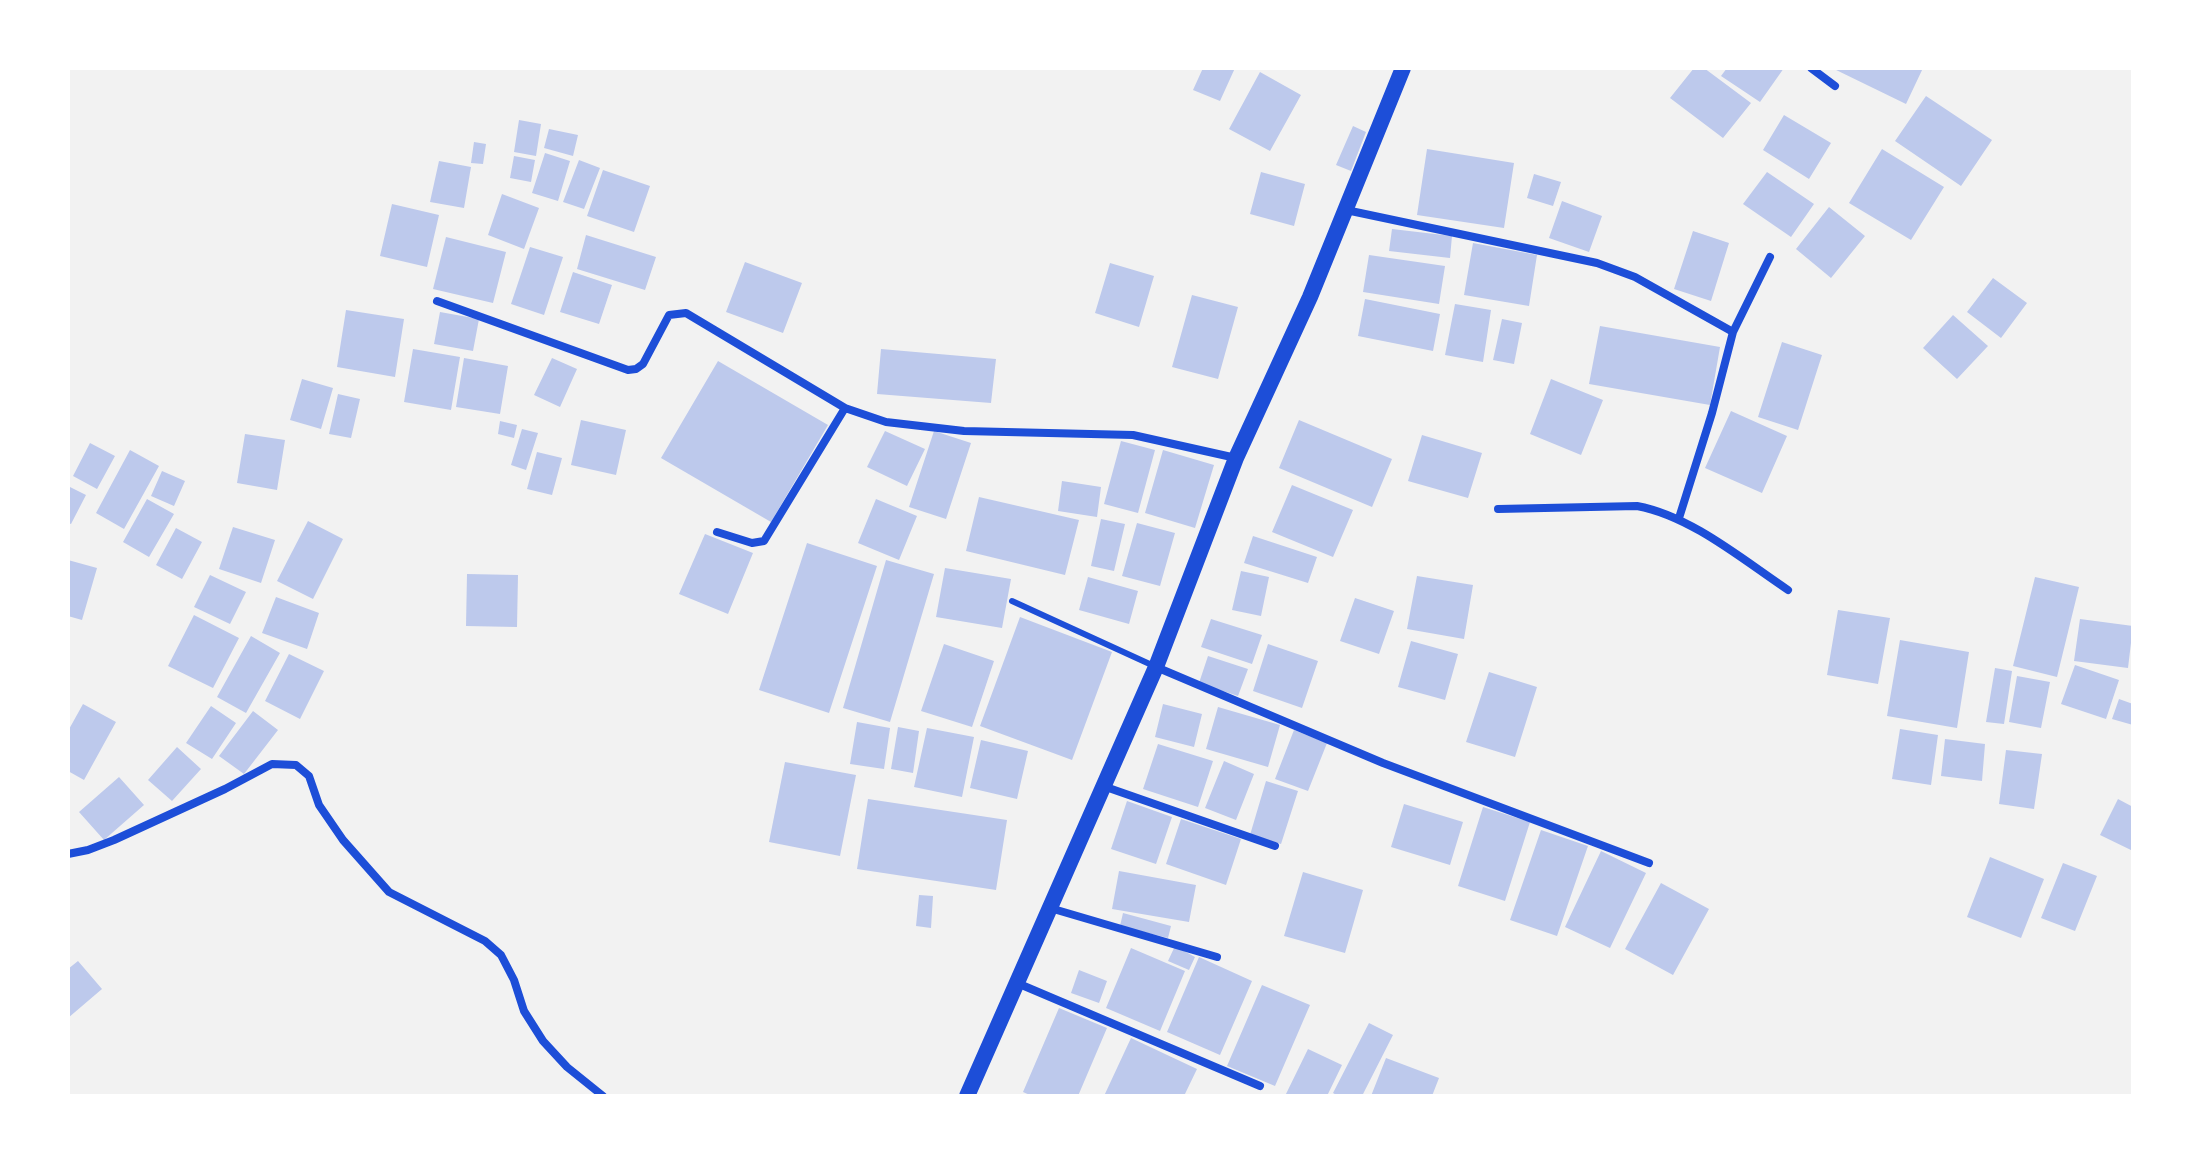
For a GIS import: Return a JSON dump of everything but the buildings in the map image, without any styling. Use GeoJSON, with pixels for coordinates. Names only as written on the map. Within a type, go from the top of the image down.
{"type":"FeatureCollection","features":[{"type":"Feature","properties":{"kind":"main road"},"geometry":{"type":"LineString","coordinates":[[967,1096],[1156,667],[1236,458],[1310,297],[1403,68]]}},
{"type":"Feature","properties":{"kind":"street"},"geometry":{"type":"LineString","coordinates":[[1811,68],[1835,86]]}},
{"type":"Feature","properties":{"kind":"street"},"geometry":{"type":"LineString","coordinates":[[1345,210],[1597,263],[1635,277],[1733,332]]}},
{"type":"Feature","properties":{"kind":"street"},"geometry":{"type":"LineString","coordinates":[[1679,518],[1712,413],[1733,332],[1770,257]]}},
{"type":"Feature","properties":{"kind":"street"},"geometry":{"type":"LineString","coordinates":[[437,301],[628,370],[643,364],[669,315],[686,313],[845,408],[886,422],[964,431],[1133,435],[1236,458]]}},
{"type":"Feature","properties":{"kind":"street"},"geometry":{"type":"LineString","coordinates":[[717,532],[752,543],[764,541],[845,408]]}},
{"type":"Feature","properties":{"kind":"street"},"geometry":{"type":"LineString","coordinates":[[1498,509],[1637,506],[1679,518],[1788,590]]}},
{"type":"Feature","properties":{"kind":"street"},"geometry":{"type":"LineString","coordinates":[[1156,667],[1383,763],[1649,863]]}},
{"type":"Feature","properties":{"kind":"street"},"geometry":{"type":"LineString","coordinates":[[68,854],[114,840],[272,764],[296,765],[309,776],[319,805],[343,840],[389,892],[485,941],[501,955],[514,980],[524,1011],[543,1041],[567,1067],[603,1096]]}},
{"type":"Feature","properties":{"kind":"street"},"geometry":{"type":"LineString","coordinates":[[1103,786],[1275,846]]}},
{"type":"Feature","properties":{"kind":"street"},"geometry":{"type":"LineString","coordinates":[[1050,908],[1217,957]]}},
{"type":"Feature","properties":{"kind":"street"},"geometry":{"type":"LineString","coordinates":[[1017,983],[1260,1086]]}},
{"type":"Feature","properties":{"kind":"lane"},"geometry":{"type":"LineString","coordinates":[[1012,601],[1156,667]]}}]}
